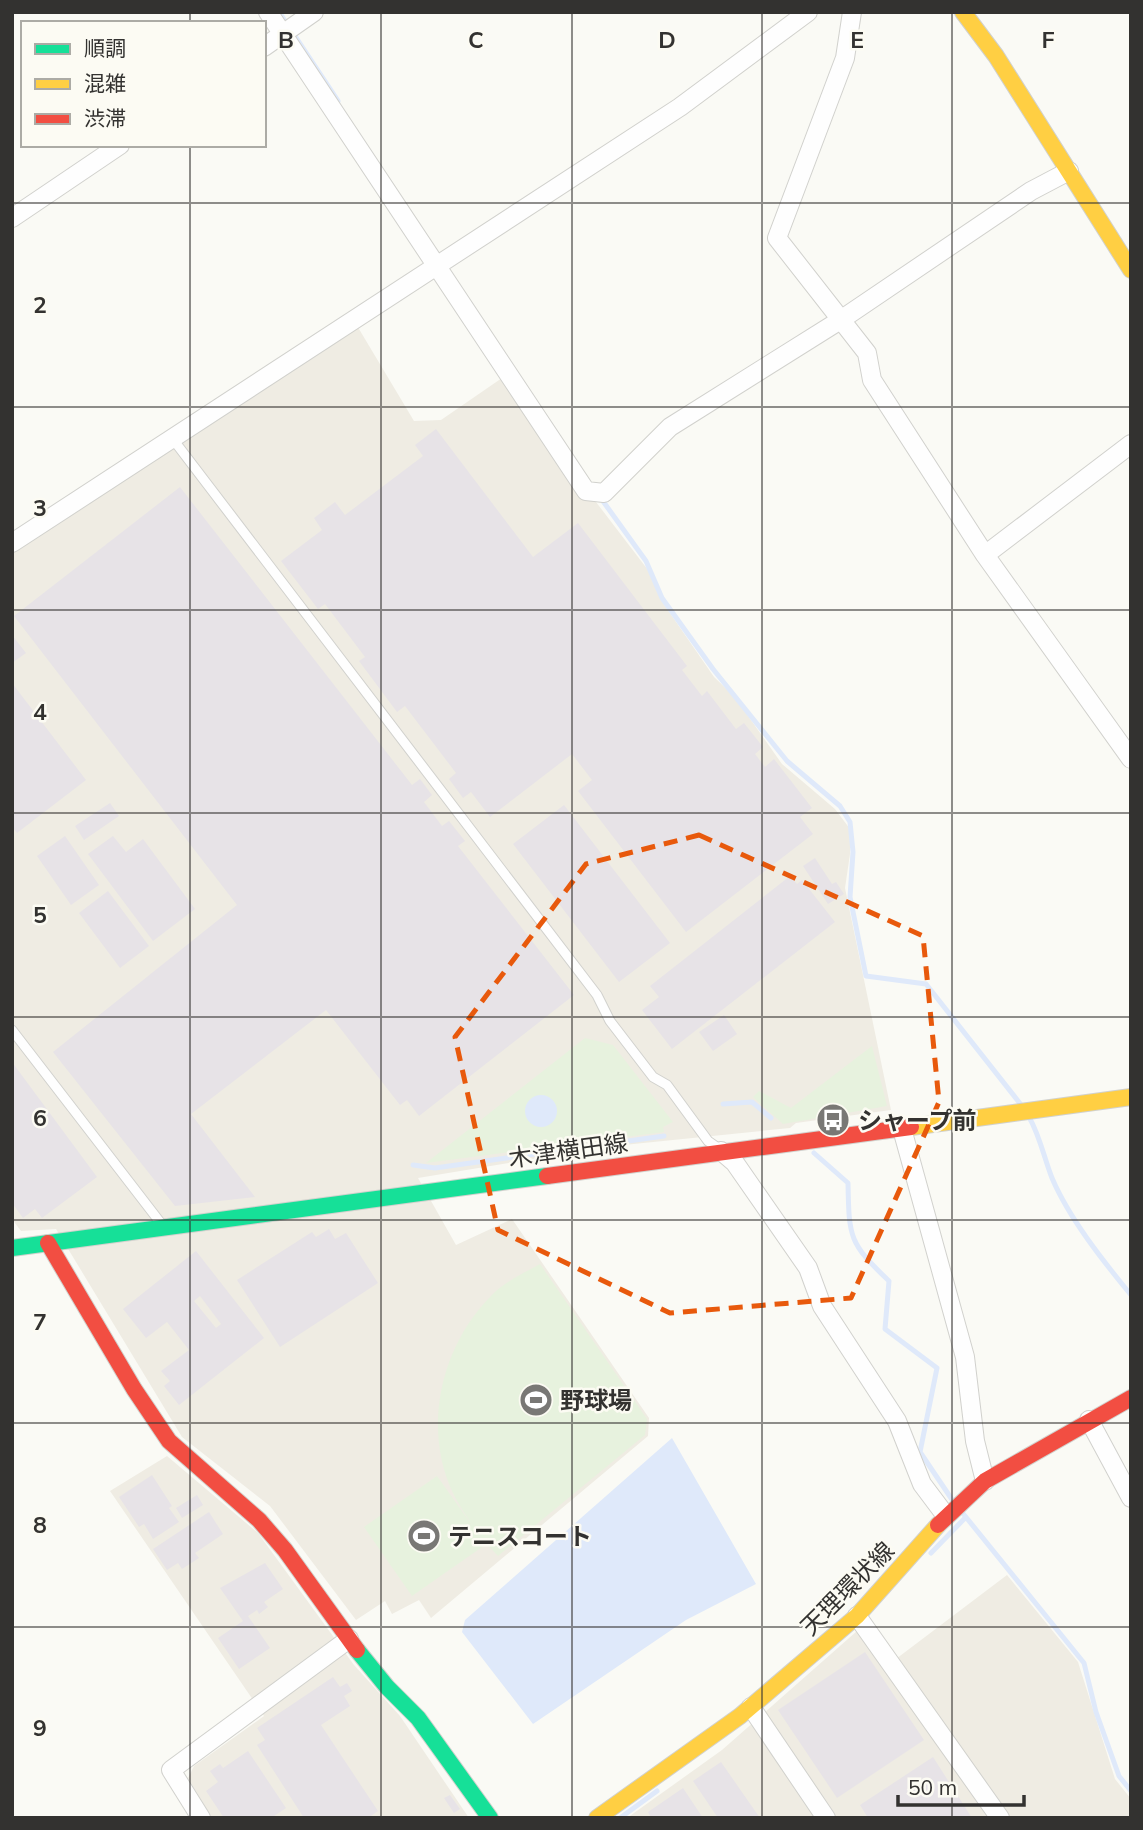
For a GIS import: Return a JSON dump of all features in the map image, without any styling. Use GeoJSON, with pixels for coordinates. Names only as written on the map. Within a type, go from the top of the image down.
{"type":"FeatureCollection","features":[{"type":"Feature","properties":{"kind":"main road"},"geometry":{"type":"LineString","coordinates":[[963,12],[996,56],[1131,270]]}},
{"type":"Feature","properties":{"kind":"main road","name":"木津横田線"},"geometry":{"type":"LineString","coordinates":[[12,1248],[1131,1097]]}},
{"type":"Feature","properties":{"kind":"main road"},"geometry":{"type":"LineString","coordinates":[[48,1243],[134,1389],[169,1441],[260,1520],[387,1687],[418,1718],[490,1818]]}},
{"type":"Feature","properties":{"kind":"main road","name":"天理環状線"},"geometry":{"type":"LineString","coordinates":[[604,1816],[751,1706],[857,1616],[946,1516],[985,1481],[1131,1398]]}},
{"type":"Feature","properties":{"kind":"street"},"geometry":{"type":"LineString","coordinates":[[268,12],[288,30],[437,266],[595,492],[670,427],[842,318],[1031,191],[1069,170]]}},
{"type":"Feature","properties":{"kind":"street"},"geometry":{"type":"LineString","coordinates":[[266,46],[314,12]]}},
{"type":"Feature","properties":{"kind":"street"},"geometry":{"type":"LineString","coordinates":[[12,543],[680,107],[808,12]]}},
{"type":"Feature","properties":{"kind":"street"},"geometry":{"type":"LineString","coordinates":[[852,12],[845,58],[777,238],[867,353],[872,380],[985,555],[1131,759]]}},
{"type":"Feature","properties":{"kind":"street"},"geometry":{"type":"LineString","coordinates":[[12,218],[117,147]]}},
{"type":"Feature","properties":{"kind":"street"},"geometry":{"type":"LineString","coordinates":[[985,555],[1131,444]]}},
{"type":"Feature","properties":{"kind":"street"},"geometry":{"type":"LineString","coordinates":[[902,1129],[965,1357],[975,1441],[985,1481]]}},
{"type":"Feature","properties":{"kind":"street"},"geometry":{"type":"LineString","coordinates":[[721,1151],[735,1163],[808,1268],[822,1306],[897,1421],[922,1484],[946,1516]]}},
{"type":"Feature","properties":{"kind":"street"},"geometry":{"type":"LineString","coordinates":[[1089,1420],[1131,1498]]}},
{"type":"Feature","properties":{"kind":"street"},"geometry":{"type":"LineString","coordinates":[[857,1616],[1000,1818]]}},
{"type":"Feature","properties":{"kind":"street"},"geometry":{"type":"LineString","coordinates":[[201,1818],[172,1770],[349,1639]]}},
{"type":"Feature","properties":{"kind":"street"},"geometry":{"type":"LineString","coordinates":[[751,1706],[826,1818]]}},
{"type":"Feature","properties":{"kind":"lane"},"geometry":{"type":"LineString","coordinates":[[172,438],[589,985],[610,1021],[653,1077],[667,1085],[708,1141],[721,1151]]}},
{"type":"Feature","properties":{"kind":"lane"},"geometry":{"type":"LineString","coordinates":[[12,1030],[165,1228]]}},
{"type":"Feature","properties":{"kind":"highlighted area"},"geometry":{"type":"Polygon","coordinates":[[[699,835],[923,936],[939,1102],[851,1298],[670,1313],[498,1230],[455,1037],[586,864],[699,835]]]}},
{"type":"Feature","properties":{"kind":"shaded area"},"geometry":{"type":"Polygon","coordinates":[[[356,324],[414,421],[441,420],[502,378],[577,488],[596,502],[648,570],[663,603],[714,677],[734,696],[782,764],[835,809],[850,829],[850,854],[845,888],[891,1110],[796,1123],[790,1128],[604,1147],[418,1178],[456,1245],[512,1219],[649,1418],[648,1436],[431,1618],[419,1600],[392,1614],[385,1601],[356,1620],[270,1506],[182,1437],[56,1229],[21,1231],[12,1219],[12,550],[356,324]]]}},
{"type":"Feature","properties":{"kind":"shaded area"},"geometry":{"type":"Polygon","coordinates":[[[167,1456],[258,1533],[354,1665],[400,1716],[469,1818],[212,1818],[188,1778],[194,1766],[264,1716],[110,1491],[167,1456]]]}},
{"type":"Feature","properties":{"kind":"shaded area"},"geometry":{"type":"Polygon","coordinates":[[[1007,1575],[1078,1662],[1115,1779],[1131,1799],[1131,1818],[627,1818],[722,1750],[857,1631],[884,1668],[1007,1575]]]}},
{"type":"Feature","properties":{"kind":"green space"},"geometry":{"type":"Polygon","coordinates":[[[585,1038],[613,1045],[673,1122],[663,1127],[664,1132],[426,1163],[585,1038]]]}},
{"type":"Feature","properties":{"kind":"green space"},"geometry":{"type":"Polygon","coordinates":[[[872,1046],[887,1106],[783,1124],[753,1097],[759,1091],[791,1108],[872,1046]]]}},
{"type":"Feature","properties":{"kind":"green space","name":"野球場"},"geometry":{"type":"Polygon","coordinates":[[[540,1264],[647,1419],[645,1435],[498,1556],[479,1536],[485,1545],[412,1596],[364,1527],[437,1476],[472,1525],[455,1497],[444,1468],[438,1415],[442,1389],[449,1363],[474,1316],[502,1286],[540,1264]]]}},
{"type":"Feature","properties":{"kind":"water"},"geometry":{"type":"Polygon","coordinates":[[[541,1095],[553,1099],[557,1111],[553,1123],[541,1127],[529,1123],[525,1111],[529,1099],[541,1095]]]}},
{"type":"Feature","properties":{"kind":"water"},"geometry":{"type":"Polygon","coordinates":[[[672,1438],[756,1584],[686,1620],[533,1724],[462,1632],[465,1620],[672,1438]]]}},
{"type":"Feature","properties":{"kind":"building"},"geometry":{"type":"Polygon","coordinates":[[[436,429],[533,557],[578,523],[687,666],[682,670],[702,696],[707,691],[736,729],[744,723],[763,747],[755,754],[765,767],[774,759],[812,808],[800,817],[813,834],[686,932],[578,791],[592,780],[572,754],[490,817],[471,792],[463,798],[449,779],[456,773],[405,706],[397,712],[359,661],[365,657],[325,604],[318,609],[281,561],[322,530],[314,518],[335,502],[345,515],[423,456],[415,445],[436,429]]]}},
{"type":"Feature","properties":{"kind":"building"},"geometry":{"type":"Polygon","coordinates":[[[180,487],[412,785],[420,779],[432,795],[424,802],[442,826],[449,821],[465,841],[458,846],[574,995],[419,1116],[407,1100],[400,1105],[326,1010],[191,1114],[255,1197],[175,1206],[53,1052],[237,905],[14,616],[180,487]]]}},
{"type":"Feature","properties":{"kind":"building"},"geometry":{"type":"Polygon","coordinates":[[[12,635],[26,653],[12,663],[12,635]]]}},
{"type":"Feature","properties":{"kind":"building"},"geometry":{"type":"Polygon","coordinates":[[[12,683],[86,780],[17,833],[12,827],[12,683]]]}},
{"type":"Feature","properties":{"kind":"building"},"geometry":{"type":"Polygon","coordinates":[[[110,803],[119,816],[84,840],[75,826],[110,803]]]}},
{"type":"Feature","properties":{"kind":"building"},"geometry":{"type":"Polygon","coordinates":[[[564,805],[670,943],[619,982],[513,844],[564,805]]]}},
{"type":"Feature","properties":{"kind":"building"},"geometry":{"type":"Polygon","coordinates":[[[65,836],[99,885],[71,905],[37,856],[65,836]]]}},
{"type":"Feature","properties":{"kind":"building"},"geometry":{"type":"Polygon","coordinates":[[[113,836],[126,852],[143,839],[195,909],[153,941],[88,854],[113,836]]]}},
{"type":"Feature","properties":{"kind":"building"},"geometry":{"type":"Polygon","coordinates":[[[815,858],[832,884],[836,882],[844,894],[828,904],[803,866],[815,858]]]}},
{"type":"Feature","properties":{"kind":"building"},"geometry":{"type":"Polygon","coordinates":[[[790,876],[797,884],[802,880],[835,922],[672,1049],[642,1010],[659,997],[650,986],[790,876]]]}},
{"type":"Feature","properties":{"kind":"building"},"geometry":{"type":"Polygon","coordinates":[[[108,891],[149,946],[120,968],[79,913],[108,891]]]}},
{"type":"Feature","properties":{"kind":"building"},"geometry":{"type":"Polygon","coordinates":[[[724,1015],[737,1034],[713,1051],[699,1032],[724,1015]]]}},
{"type":"Feature","properties":{"kind":"building"},"geometry":{"type":"Polygon","coordinates":[[[12,1062],[97,1177],[42,1218],[35,1209],[23,1218],[12,1203],[12,1062]]]}},
{"type":"Feature","properties":{"kind":"building"},"geometry":{"type":"Polygon","coordinates":[[[329,1229],[335,1239],[346,1233],[378,1283],[280,1347],[237,1280],[312,1232],[316,1237],[329,1229]]]}},
{"type":"Feature","properties":{"kind":"building"},"geometry":{"type":"Polygon","coordinates":[[[196,1251],[264,1338],[179,1405],[164,1386],[170,1381],[161,1371],[189,1350],[167,1322],[146,1338],[123,1309],[196,1251]],[[200,1296],[194,1301],[216,1328],[221,1324],[200,1296]]]}},
{"type":"Feature","properties":{"kind":"building"},"geometry":{"type":"Polygon","coordinates":[[[152,1475],[179,1522],[153,1539],[144,1524],[139,1527],[119,1497],[152,1475]]]}},
{"type":"Feature","properties":{"kind":"building"},"geometry":{"type":"Polygon","coordinates":[[[197,1495],[203,1505],[182,1518],[176,1508],[197,1495]]]}},
{"type":"Feature","properties":{"kind":"building"},"geometry":{"type":"Polygon","coordinates":[[[209,1512],[223,1534],[195,1553],[199,1558],[182,1569],[178,1563],[167,1570],[153,1549],[209,1512]]]}},
{"type":"Feature","properties":{"kind":"building"},"geometry":{"type":"Polygon","coordinates":[[[265,1563],[283,1589],[264,1602],[268,1607],[259,1614],[257,1610],[248,1616],[270,1648],[239,1669],[218,1638],[243,1621],[220,1588],[265,1563]]]}},
{"type":"Feature","properties":{"kind":"building"},"geometry":{"type":"Polygon","coordinates":[[[865,1652],[924,1740],[837,1798],[778,1710],[865,1652]]]}},
{"type":"Feature","properties":{"kind":"building"},"geometry":{"type":"Polygon","coordinates":[[[333,1677],[340,1687],[347,1683],[352,1691],[344,1696],[350,1706],[321,1725],[378,1811],[368,1818],[304,1818],[257,1745],[265,1740],[257,1728],[333,1677]]]}},
{"type":"Feature","properties":{"kind":"building"},"geometry":{"type":"Polygon","coordinates":[[[248,1751],[286,1808],[271,1818],[224,1818],[206,1791],[218,1782],[210,1771],[220,1764],[223,1768],[248,1751]]]}},
{"type":"Feature","properties":{"kind":"building"},"geometry":{"type":"Polygon","coordinates":[[[933,1757],[972,1818],[868,1818],[860,1805],[933,1757]]]}},
{"type":"Feature","properties":{"kind":"building"},"geometry":{"type":"Polygon","coordinates":[[[721,1762],[760,1818],[718,1818],[693,1781],[721,1762]]]}},
{"type":"Feature","properties":{"kind":"building"},"geometry":{"type":"Polygon","coordinates":[[[683,1788],[703,1818],[651,1818],[648,1812],[683,1788]]]}},
{"type":"Feature","properties":{"kind":"building"},"geometry":{"type":"Polygon","coordinates":[[[450,1795],[460,1809],[454,1813],[444,1798],[450,1795]]]}},
{"type":"Feature","properties":{"kind":"waterway"},"geometry":{"type":"LineString","coordinates":[[279,12],[338,101]]}},
{"type":"Feature","properties":{"kind":"waterway"},"geometry":{"type":"LineString","coordinates":[[600,497],[646,561],[662,598],[713,669],[787,761],[840,806],[850,822],[853,852],[850,897],[866,976],[926,984],[1022,1106]]}},
{"type":"Feature","properties":{"kind":"waterway"},"geometry":{"type":"LineString","coordinates":[[723,1104],[752,1102],[771,1118]]}},
{"type":"Feature","properties":{"kind":"waterway"},"geometry":{"type":"LineString","coordinates":[[1029,1117],[1059,1193],[1098,1254],[1131,1295]]}},
{"type":"Feature","properties":{"kind":"waterway"},"geometry":{"type":"LineString","coordinates":[[413,1165],[435,1168],[664,1136]]}},
{"type":"Feature","properties":{"kind":"waterway"},"geometry":{"type":"LineString","coordinates":[[814,1153],[848,1183],[849,1216],[854,1238],[866,1257],[889,1281],[885,1329],[937,1368],[920,1452],[953,1501]]}},
{"type":"Feature","properties":{"kind":"waterway"},"geometry":{"type":"LineString","coordinates":[[961,1511],[1084,1663],[1096,1712],[1119,1776],[1131,1791]]}},
{"type":"Feature","properties":{"kind":"waterway"},"geometry":{"type":"LineString","coordinates":[[931,1553],[966,1517]]}},
{"type":"Feature","properties":{"kind":"waterway"},"geometry":{"type":"LineString","coordinates":[[620,1818],[657,1791]]}},
{"type":"Feature","properties":{"kind":"traffic: fast"},"geometry":{"type":"LineString","coordinates":[[12,1248],[547,1176]]}},
{"type":"Feature","properties":{"kind":"traffic: fast"},"geometry":{"type":"LineString","coordinates":[[357,1650],[387,1687],[418,1718],[490,1818]]}},
{"type":"Feature","properties":{"kind":"traffic: slow"},"geometry":{"type":"LineString","coordinates":[[963,12],[996,56],[1131,270]]}},
{"type":"Feature","properties":{"kind":"traffic: slow"},"geometry":{"type":"LineString","coordinates":[[911,1127],[1131,1097]]}},
{"type":"Feature","properties":{"kind":"traffic: slow"},"geometry":{"type":"LineString","coordinates":[[597,1818],[740,1716],[857,1616],[938,1525]]}},
{"type":"Feature","properties":{"kind":"traffic: jam"},"geometry":{"type":"LineString","coordinates":[[547,1176],[911,1127]]}},
{"type":"Feature","properties":{"kind":"traffic: jam"},"geometry":{"type":"LineString","coordinates":[[48,1243],[134,1389],[169,1441],[259,1520],[285,1550],[357,1650]]}},
{"type":"Feature","properties":{"kind":"traffic: jam"},"geometry":{"type":"LineString","coordinates":[[938,1525],[985,1481],[1131,1398]]}},
{"type":"Feature","properties":{"kind":"place","name":"シャープ前"},"geometry":{"type":"Point","coordinates":[833,1120]}},
{"type":"Feature","properties":{"kind":"place","name":"野球場"},"geometry":{"type":"Point","coordinates":[536,1400]}},
{"type":"Feature","properties":{"kind":"place","name":"テニスコート"},"geometry":{"type":"Point","coordinates":[424,1536]}}]}
